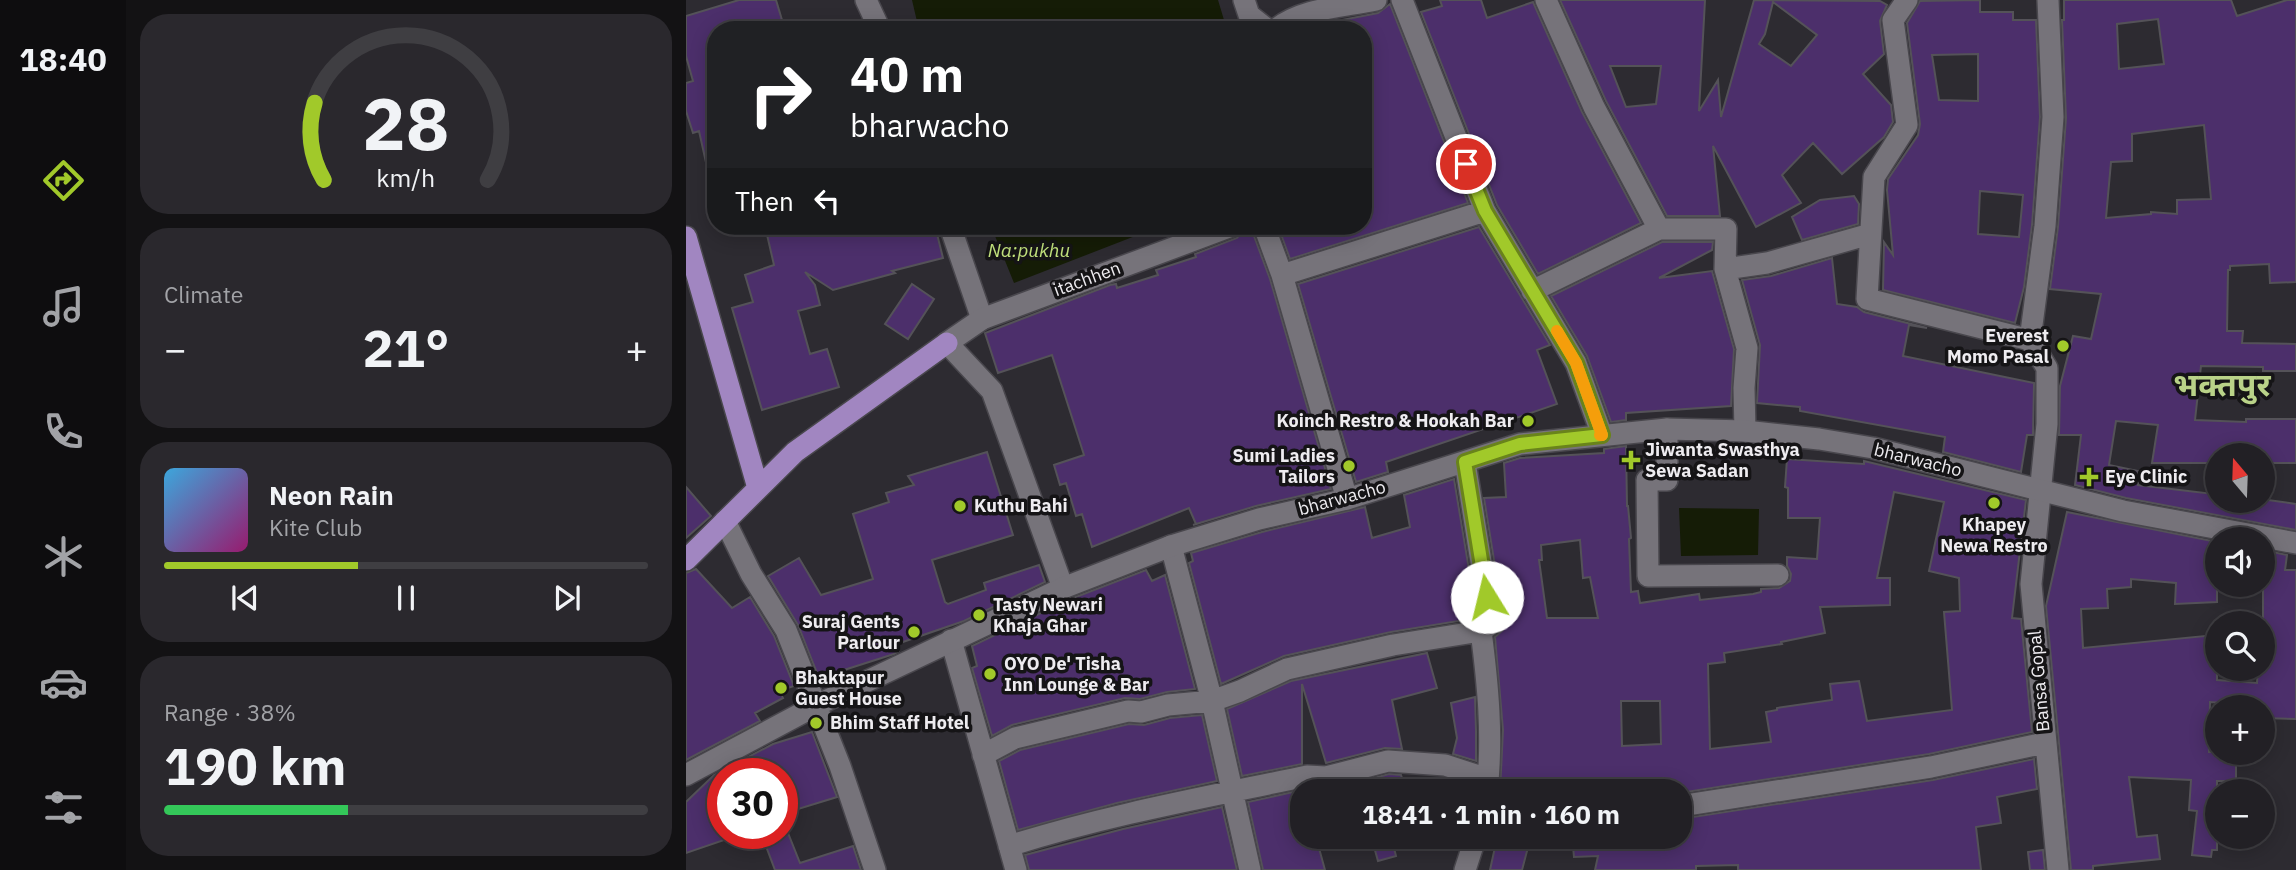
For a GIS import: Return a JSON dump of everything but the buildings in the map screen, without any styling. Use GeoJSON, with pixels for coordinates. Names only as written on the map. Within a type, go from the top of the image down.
{"type":"FeatureCollection","features":[{"type":"Feature","properties":{"kind":"main road"},"geometry":{"type":"LineString","coordinates":[[686,237],[758,488]]}},
{"type":"Feature","properties":{"kind":"main road"},"geometry":{"type":"LineString","coordinates":[[686,560],[794,452],[947,343]]}},
{"type":"Feature","properties":{"kind":"street"},"geometry":{"type":"LineString","coordinates":[[866,0],[876,21]]}},
{"type":"Feature","properties":{"kind":"street"},"geometry":{"type":"LineString","coordinates":[[1244,0],[1249,15],[1257,21]]}},
{"type":"Feature","properties":{"kind":"street"},"geometry":{"type":"LineString","coordinates":[[1287,21],[1348,3],[1376,0]]}},
{"type":"Feature","properties":{"kind":"street"},"geometry":{"type":"LineString","coordinates":[[1402,0],[1485,211],[1576,363],[1602,435]]}},
{"type":"Feature","properties":{"kind":"street"},"geometry":{"type":"LineString","coordinates":[[1546,0],[1594,107],[1659,229]]}},
{"type":"Feature","properties":{"kind":"street"},"geometry":{"type":"LineString","coordinates":[[1907,0],[1893,20],[1907,125],[1874,177],[1867,299],[2030,340],[2045,226],[2053,117],[2048,0]]}},
{"type":"Feature","properties":{"kind":"street"},"geometry":{"type":"LineString","coordinates":[[1282,275],[1485,211]]}},
{"type":"Feature","properties":{"kind":"street"},"geometry":{"type":"LineString","coordinates":[[1532,292],[1659,229],[1726,229],[1725,269],[1747,348],[1745,431]]}},
{"type":"Feature","properties":{"kind":"street"},"geometry":{"type":"LineString","coordinates":[[1725,269],[1767,262],[1870,234]]}},
{"type":"Feature","properties":{"kind":"street"},"geometry":{"type":"LineString","coordinates":[[953,235],[982,319]]}},
{"type":"Feature","properties":{"kind":"street","name":"itachhen"},"geometry":{"type":"LineString","coordinates":[[947,343],[982,319],[1208,235]]}},
{"type":"Feature","properties":{"kind":"street"},"geometry":{"type":"LineString","coordinates":[[1267,235],[1282,275],[1348,499]]}},
{"type":"Feature","properties":{"kind":"street","name":"Bansa Gopal"},"geometry":{"type":"LineString","coordinates":[[2030,340],[2047,368],[2047,424],[2031,584],[2058,870]]}},
{"type":"Feature","properties":{"kind":"street"},"geometry":{"type":"LineString","coordinates":[[947,343],[992,391],[1063,587]]}},
{"type":"Feature","properties":{"kind":"street"},"geometry":{"type":"LineString","coordinates":[[1667,429],[1667,480],[1647,480],[1648,576],[1778,575]]}},
{"type":"Feature","properties":{"kind":"street","name":"bharwacho"},"geometry":{"type":"LineString","coordinates":[[686,775],[817,705],[1063,587],[1171,546],[1259,519],[1348,499],[1520,444],[1667,429],[1745,431],[1873,449],[2041,492],[2202,527],[2296,543]]}},
{"type":"Feature","properties":{"kind":"street"},"geometry":{"type":"LineString","coordinates":[[983,755],[1015,738],[1039,731],[1128,711],[1141,712],[1168,705],[1213,701],[1287,669],[1393,645],[1481,631],[1491,624],[1465,462]]}},
{"type":"Feature","properties":{"kind":"street"},"geometry":{"type":"LineString","coordinates":[[725,521],[751,573],[786,630],[840,766],[875,870]]}},
{"type":"Feature","properties":{"kind":"street"},"geometry":{"type":"LineString","coordinates":[[1171,546],[1213,701],[1250,870]]}},
{"type":"Feature","properties":{"kind":"street"},"geometry":{"type":"LineString","coordinates":[[1481,631],[1489,700],[1488,779]]}},
{"type":"Feature","properties":{"kind":"street"},"geometry":{"type":"LineString","coordinates":[[951,640],[1016,870]]}},
{"type":"Feature","properties":{"kind":"street"},"geometry":{"type":"LineString","coordinates":[[1692,804],[1931,767],[2045,743]]}},
{"type":"Feature","properties":{"kind":"street"},"geometry":{"type":"LineString","coordinates":[[1292,779],[1307,776],[1326,777],[1388,761],[1445,765],[1474,779]]}},
{"type":"Feature","properties":{"kind":"street"},"geometry":{"type":"LineString","coordinates":[[1009,846],[1150,809],[1290,779]]}},
{"type":"Feature","properties":{"kind":"street"},"geometry":{"type":"LineString","coordinates":[[1465,870],[1472,849]]}},
{"type":"Feature","properties":{"kind":"water"},"geometry":{"type":"Polygon","coordinates":[[[912,0],[1218,0],[1224,21],[917,21],[912,0]]]}},
{"type":"Feature","properties":{"kind":"water","name":"Na:pukhu"},"geometry":{"type":"Polygon","coordinates":[[[995,235],[1138,235],[1014,283],[995,235]]]}},
{"type":"Feature","properties":{"kind":"water"},"geometry":{"type":"Polygon","coordinates":[[[1679,508],[1759,509],[1758,555],[1681,556],[1679,508]]]}},
{"type":"Feature","properties":{"kind":"slow traffic"},"geometry":{"type":"LineString","coordinates":[[1557,331],[1576,363],[1600,435]]}},
{"type":"Feature","properties":{"kind":"place","name":"Everest Momo Pasal"},"geometry":{"type":"Point","coordinates":[2063,346]}},
{"type":"Feature","properties":{"kind":"place","name":"Koinch Restro & Hookah Bar"},"geometry":{"type":"Point","coordinates":[1528,421]}},
{"type":"Feature","properties":{"kind":"place","name":"Jiwanta Swasthya Sewa Sadan"},"geometry":{"type":"Point","coordinates":[1631,460]}},
{"type":"Feature","properties":{"kind":"place","name":"Sumi Ladies Tailors"},"geometry":{"type":"Point","coordinates":[1349,466]}},
{"type":"Feature","properties":{"kind":"place","name":"Eye Clinic"},"geometry":{"type":"Point","coordinates":[2089,477]}},
{"type":"Feature","properties":{"kind":"place","name":"Khapey Newa Restro"},"geometry":{"type":"Point","coordinates":[1994,503]}},
{"type":"Feature","properties":{"kind":"place","name":"Kuthu Bahi"},"geometry":{"type":"Point","coordinates":[960,506]}},
{"type":"Feature","properties":{"kind":"place","name":"Tasty Newari Khaja Ghar"},"geometry":{"type":"Point","coordinates":[979,615]}},
{"type":"Feature","properties":{"kind":"place","name":"Suraj Gents Parlour"},"geometry":{"type":"Point","coordinates":[914,632]}},
{"type":"Feature","properties":{"kind":"place","name":"OYO De' Tisha Inn Lounge & Bar"},"geometry":{"type":"Point","coordinates":[990,674]}},
{"type":"Feature","properties":{"kind":"place","name":"Bhaktapur Guest House"},"geometry":{"type":"Point","coordinates":[781,688]}},
{"type":"Feature","properties":{"kind":"place","name":"Bhim Staff Hotel"},"geometry":{"type":"Point","coordinates":[816,723]}},
{"type":"Feature","properties":{"kind":"district","name":"भक्तपुर"},"geometry":{"type":"Point","coordinates":[2222,385]}},
{"type":"Feature","properties":{"kind":"route"},"geometry":{"type":"LineString","coordinates":[[1466,164],[1485,211],[1576,363],[1602,435],[1520,444],[1465,462],[1487,597]]}}]}
